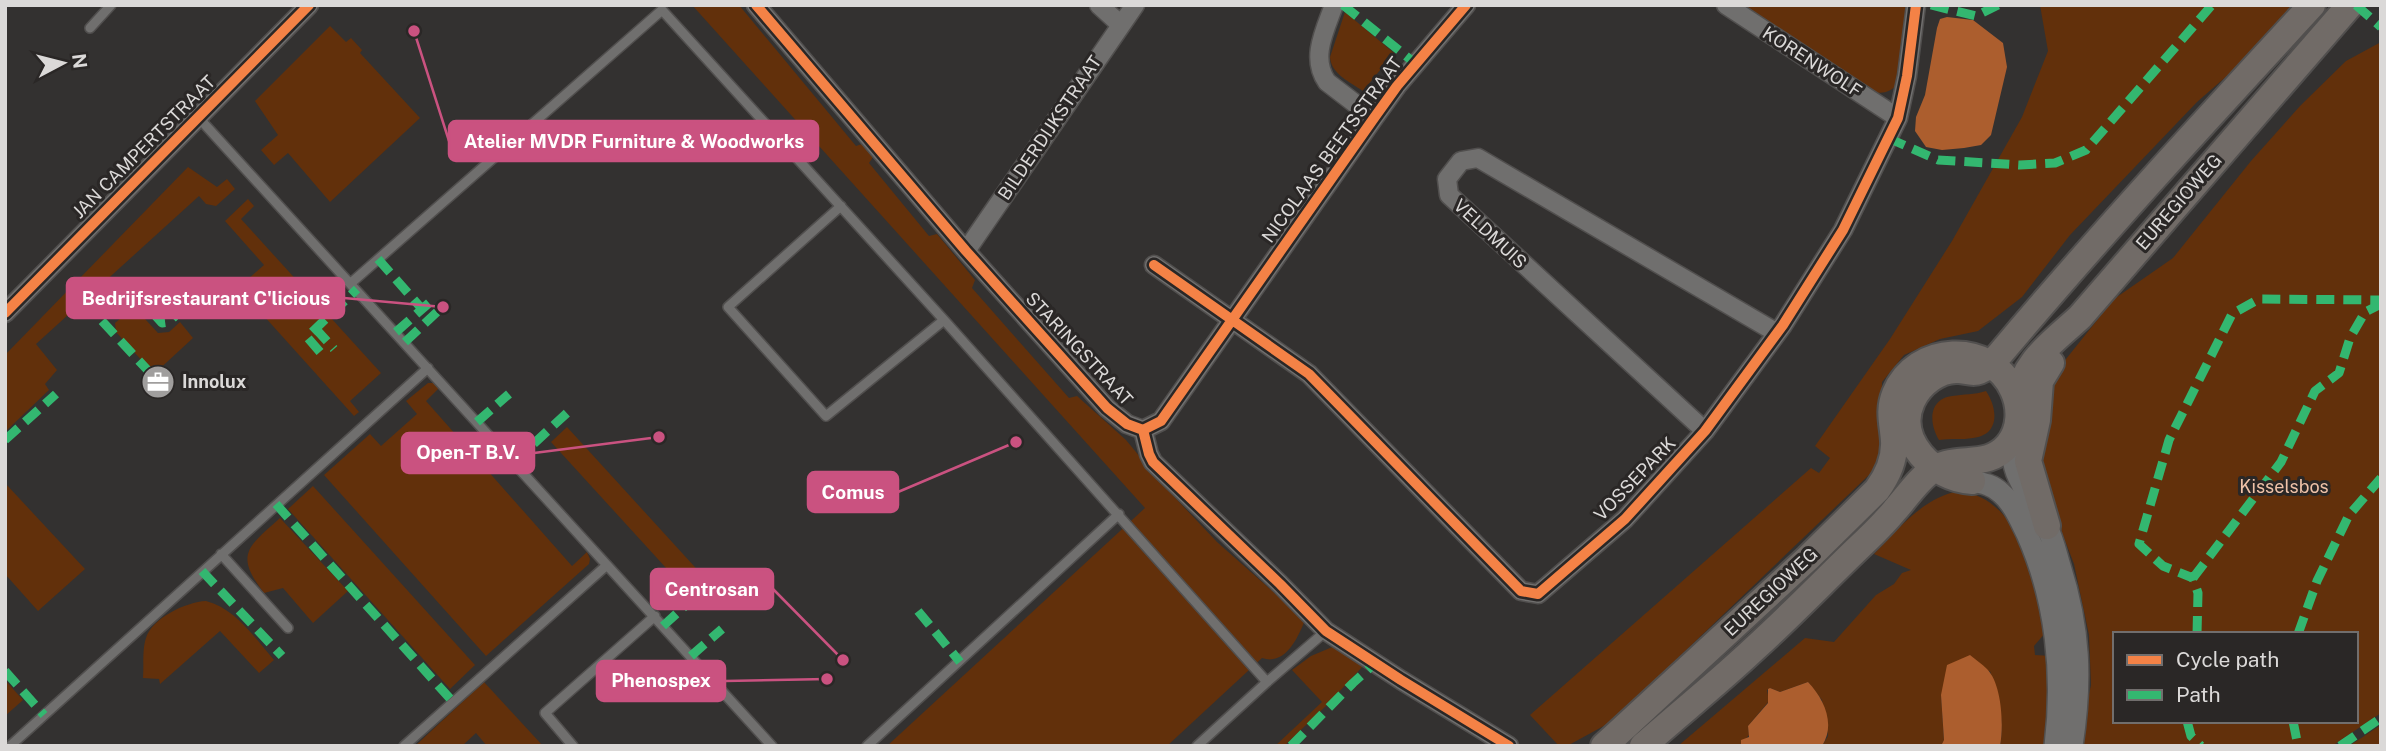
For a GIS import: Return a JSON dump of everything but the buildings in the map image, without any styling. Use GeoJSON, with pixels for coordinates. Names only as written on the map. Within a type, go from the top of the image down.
{"type":"FeatureCollection","features":[{"type":"Feature","properties":{"kind":"main road","name":"EUREGIOWEG"},"geometry":{"type":"LineString","coordinates":[[1604,746],[1789,576],[1877,490],[1886,478],[1893,460],[1891,414],[1895,393],[1916,366],[1947,354],[1979,359],[1983,350],[2051,292],[2312,5]]}},
{"type":"Feature","properties":{"kind":"main road","name":"EUREGIOWEG"},"geometry":{"type":"LineString","coordinates":[[2013,438],[2019,415],[2019,390],[2027,369],[2080,317],[2350,5]]}},
{"type":"Feature","properties":{"kind":"main road"},"geometry":{"type":"LineString","coordinates":[[2047,526],[2028,461],[2037,420],[2037,392],[2039,381],[2080,317]]}},
{"type":"Feature","properties":{"kind":"main road"},"geometry":{"type":"LineString","coordinates":[[1979,359],[2010,384],[2017,402]]}},
{"type":"Feature","properties":{"kind":"main road"},"geometry":{"type":"LineString","coordinates":[[1953,476],[1922,455],[1911,439],[1907,427],[1911,403],[1917,392],[1935,376],[1946,372],[1979,371],[1979,359]]}},
{"type":"Feature","properties":{"kind":"main road"},"geometry":{"type":"LineString","coordinates":[[1953,476],[1951,461],[1980,461],[1990,458],[1999,453],[2013,438]]}},
{"type":"Feature","properties":{"kind":"main road","name":"EUREGIOWEG"},"geometry":{"type":"LineString","coordinates":[[1643,746],[1754,649],[1885,523],[1927,474],[1953,476]]}},
{"type":"Feature","properties":{"kind":"street","name":"JAN CAMPERTSTRAAT"},"geometry":{"type":"LineString","coordinates":[[5,313],[309,5]]}},
{"type":"Feature","properties":{"kind":"street","name":"STARINGSTRAAT"},"geometry":{"type":"LineString","coordinates":[[757,5],[966,251],[1107,408],[1126,424],[1143,430]]}},
{"type":"Feature","properties":{"kind":"street"},"geometry":{"type":"LineString","coordinates":[[1100,5],[1121,25]]}},
{"type":"Feature","properties":{"kind":"street","name":"BILDERDIJKSTRAAT"},"geometry":{"type":"LineString","coordinates":[[966,251],[1135,5]]}},
{"type":"Feature","properties":{"kind":"street"},"geometry":{"type":"LineString","coordinates":[[1334,5],[1319,53],[1323,76],[1374,118]]}},
{"type":"Feature","properties":{"kind":"street","name":"NICOLAAS BEETSSTRAAT"},"geometry":{"type":"LineString","coordinates":[[1143,430],[1161,421],[1397,86],[1466,5]]}},
{"type":"Feature","properties":{"kind":"street","name":"KORENWOLF"},"geometry":{"type":"LineString","coordinates":[[1726,5],[1898,118]]}},
{"type":"Feature","properties":{"kind":"street","name":"VOSSEPARK"},"geometry":{"type":"LineString","coordinates":[[1232,319],[1309,374],[1521,591],[1538,594],[1625,519],[1705,431],[1777,333],[1843,230],[1898,118],[1907,76],[1916,5]]}},
{"type":"Feature","properties":{"kind":"street","name":"VELDMUIS"},"geometry":{"type":"LineString","coordinates":[[1705,431],[1449,195],[1447,179],[1461,161],[1478,158],[1777,333]]}},
{"type":"Feature","properties":{"kind":"street"},"geometry":{"type":"LineString","coordinates":[[1154,265],[1232,319]]}},
{"type":"Feature","properties":{"kind":"street"},"geometry":{"type":"LineString","coordinates":[[1143,430],[1153,462],[1326,631],[1509,746]]}},
{"type":"Feature","properties":{"kind":"street"},"geometry":{"type":"LineString","coordinates":[[2013,438],[2011,454],[2017,479],[2047,526],[2069,594],[2078,648],[2079,683],[2072,746]]}},
{"type":"Feature","properties":{"kind":"street"},"geometry":{"type":"LineString","coordinates":[[1953,476],[1987,484],[1998,490],[2009,500],[2029,540],[2054,623],[2058,667],[2055,746]]}},
{"type":"Feature","properties":{"kind":"lane"},"geometry":{"type":"LineString","coordinates":[[90,28],[111,5]]}},
{"type":"Feature","properties":{"kind":"lane"},"geometry":{"type":"LineString","coordinates":[[351,283],[662,10],[1119,514],[1267,682]]}},
{"type":"Feature","properties":{"kind":"lane"},"geometry":{"type":"LineString","coordinates":[[198,117],[772,746]]}},
{"type":"Feature","properties":{"kind":"lane"},"geometry":{"type":"LineString","coordinates":[[841,206],[728,307],[741,322],[827,416],[944,320]]}},
{"type":"Feature","properties":{"kind":"lane"},"geometry":{"type":"LineString","coordinates":[[9,746],[428,368]]}},
{"type":"Feature","properties":{"kind":"lane"},"geometry":{"type":"LineString","coordinates":[[867,746],[1119,514]]}},
{"type":"Feature","properties":{"kind":"lane"},"geometry":{"type":"LineString","coordinates":[[221,554],[288,628]]}},
{"type":"Feature","properties":{"kind":"lane"},"geometry":{"type":"LineString","coordinates":[[404,746],[607,565]]}},
{"type":"Feature","properties":{"kind":"lane"},"geometry":{"type":"LineString","coordinates":[[573,746],[545,713],[655,616]]}},
{"type":"Feature","properties":{"kind":"lane"},"geometry":{"type":"LineString","coordinates":[[1197,746],[1326,631]]}},
{"type":"Feature","properties":{"kind":"green space"},"geometry":{"type":"Polygon","coordinates":[[[692,5],[739,5],[856,146],[862,144],[873,157],[869,163],[929,236],[937,234],[975,280],[972,288],[1069,398],[1077,396],[1126,440],[1164,486],[1217,542],[1305,620],[1290,649],[1277,658],[1262,658],[1167,746],[887,746],[1145,508],[692,5]]]}},
{"type":"Feature","properties":{"kind":"green space"},"geometry":{"type":"Polygon","coordinates":[[[1738,5],[1908,5],[1898,84],[1886,92],[1871,91],[1738,5]]]}},
{"type":"Feature","properties":{"kind":"green space"},"geometry":{"type":"Polygon","coordinates":[[[2040,5],[2300,5],[2276,33],[2197,102],[2070,235],[2022,297],[1978,331],[1940,339],[1904,355],[1882,382],[1880,459],[1870,474],[1611,722],[1567,746],[1559,746],[1530,715],[1811,468],[1819,473],[1830,458],[1815,446],[1890,339],[1952,241],[2022,117],[2048,51],[2040,5]]]}},
{"type":"Feature","properties":{"kind":"green space"},"geometry":{"type":"Polygon","coordinates":[[[1345,12],[1394,53],[1363,91],[1342,77],[1331,63],[1330,57],[1345,12]]]}},
{"type":"Feature","properties":{"kind":"green space"},"geometry":{"type":"Polygon","coordinates":[[[330,26],[346,42],[351,38],[362,50],[360,53],[420,118],[330,202],[288,153],[274,165],[261,150],[278,135],[255,101],[330,26]]]}},
{"type":"Feature","properties":{"kind":"green space","name":"Kisselsbos"},"geometry":{"type":"Polygon","coordinates":[[[2381,42],[2381,713],[2332,746],[2078,746],[2091,685],[2089,635],[2074,564],[2051,504],[2042,465],[2051,390],[2062,364],[2114,299],[2173,258],[2251,161],[2300,106],[2346,61],[2381,42]]]}},
{"type":"Feature","properties":{"kind":"green space"},"geometry":{"type":"Polygon","coordinates":[[[188,167],[217,187],[227,179],[235,189],[216,206],[206,204],[199,196],[36,344],[57,370],[45,384],[49,390],[5,432],[5,355],[188,167]]]}},
{"type":"Feature","properties":{"kind":"green space"},"geometry":{"type":"Polygon","coordinates":[[[248,199],[254,206],[241,219],[381,373],[350,401],[359,412],[354,416],[244,294],[217,318],[211,312],[264,265],[225,221],[248,199]]]}},
{"type":"Feature","properties":{"kind":"green space"},"geometry":{"type":"Polygon","coordinates":[[[134,307],[158,333],[169,332],[180,322],[193,338],[154,374],[116,332],[115,323],[134,307]]]}},
{"type":"Feature","properties":{"kind":"green space"},"geometry":{"type":"Polygon","coordinates":[[[428,383],[440,387],[426,401],[572,566],[587,552],[590,559],[589,564],[486,656],[324,475],[370,434],[381,446],[417,414],[406,401],[428,383]]]}},
{"type":"Feature","properties":{"kind":"green space"},"geometry":{"type":"Polygon","coordinates":[[[1986,391],[1994,413],[1992,427],[1988,432],[1973,438],[1939,440],[1932,420],[1938,402],[1952,396],[1986,391]]]}},
{"type":"Feature","properties":{"kind":"green space"},"geometry":{"type":"Polygon","coordinates":[[[567,427],[704,577],[688,592],[551,442],[567,427]]]}},
{"type":"Feature","properties":{"kind":"green space"},"geometry":{"type":"Polygon","coordinates":[[[5,483],[85,569],[38,611],[5,574],[5,483]]]}},
{"type":"Feature","properties":{"kind":"green space"},"geometry":{"type":"Polygon","coordinates":[[[313,486],[475,665],[450,689],[288,509],[313,486]]]}},
{"type":"Feature","properties":{"kind":"green space"},"geometry":{"type":"Polygon","coordinates":[[[1959,491],[1981,497],[1998,509],[2022,545],[2030,567],[2046,632],[2034,646],[2035,655],[2051,656],[2047,746],[2000,746],[2001,717],[1990,671],[1941,695],[1944,741],[1941,746],[1822,746],[1828,736],[1822,700],[1808,682],[1780,692],[1770,688],[1767,690],[1769,701],[1748,726],[1749,735],[1741,744],[1743,746],[1678,746],[1805,638],[1834,642],[1876,595],[1894,584],[1902,573],[1911,570],[1874,554],[1923,507],[1946,494],[1959,491]]]}},
{"type":"Feature","properties":{"kind":"green space"},"geometry":{"type":"Polygon","coordinates":[[[280,518],[348,591],[313,623],[283,588],[264,593],[249,569],[247,560],[253,544],[280,518]]]}},
{"type":"Feature","properties":{"kind":"green space"},"geometry":{"type":"Polygon","coordinates":[[[206,601],[235,617],[274,660],[259,673],[220,631],[160,684],[159,679],[143,678],[144,647],[149,631],[171,612],[189,604],[206,601]]]}},
{"type":"Feature","properties":{"kind":"green space"},"geometry":{"type":"Polygon","coordinates":[[[1337,645],[1364,665],[1284,746],[1275,746],[1322,702],[1292,670],[1311,656],[1337,645]]]}},
{"type":"Feature","properties":{"kind":"green space"},"geometry":{"type":"Polygon","coordinates":[[[5,680],[23,700],[5,716],[5,680]]]}},
{"type":"Feature","properties":{"kind":"green space"},"geometry":{"type":"Polygon","coordinates":[[[484,682],[543,746],[487,746],[476,733],[462,746],[415,746],[484,682]]]}},
{"type":"Feature","properties":{"kind":"green space"},"geometry":{"type":"Polygon","coordinates":[[[2381,725],[2381,746],[2349,746],[2381,725]]]}},
{"type":"Feature","properties":{"kind":"shaded area"},"geometry":{"type":"Polygon","coordinates":[[[1947,17],[1973,20],[2003,43],[2007,67],[1991,135],[1981,145],[1942,150],[1926,147],[1915,131],[1916,117],[1925,95],[1937,28],[1940,19],[1947,17]]]}},
{"type":"Feature","properties":{"kind":"shaded area"},"geometry":{"type":"Polygon","coordinates":[[[1970,655],[1987,669],[1996,685],[2002,717],[2000,746],[1941,746],[1944,740],[1941,695],[1947,665],[1970,655]]]}},
{"type":"Feature","properties":{"kind":"shaded area"},"geometry":{"type":"Polygon","coordinates":[[[1808,682],[1819,696],[1828,721],[1822,746],[1741,745],[1741,740],[1749,737],[1748,726],[1768,703],[1768,689],[1780,692],[1808,682]]]}},
{"type":"Feature","properties":{"kind":"marked path"},"geometry":{"type":"LineString","coordinates":[[1343,5],[1416,64]]}},
{"type":"Feature","properties":{"kind":"marked path"},"geometry":{"type":"LineString","coordinates":[[1931,5],[1976,16],[1998,5]]}},
{"type":"Feature","properties":{"kind":"marked path"},"geometry":{"type":"LineString","coordinates":[[1888,138],[1938,160],[2020,165],[2055,163],[2086,150],[2212,5]]}},
{"type":"Feature","properties":{"kind":"marked path"},"geometry":{"type":"LineString","coordinates":[[2356,5],[2381,27]]}},
{"type":"Feature","properties":{"kind":"marked path"},"geometry":{"type":"LineString","coordinates":[[378,259],[422,309]]}},
{"type":"Feature","properties":{"kind":"marked path"},"geometry":{"type":"LineString","coordinates":[[320,352],[307,337],[357,289]]}},
{"type":"Feature","properties":{"kind":"marked path"},"geometry":{"type":"LineString","coordinates":[[134,292],[162,323],[169,322],[175,316]]}},
{"type":"Feature","properties":{"kind":"marked path"},"geometry":{"type":"LineString","coordinates":[[2197,632],[2198,593],[2193,578],[2163,566],[2139,544],[2169,440],[2232,314],[2259,299],[2381,300]]}},
{"type":"Feature","properties":{"kind":"marked path"},"geometry":{"type":"LineString","coordinates":[[396,332],[429,303]]}},
{"type":"Feature","properties":{"kind":"marked path"},"geometry":{"type":"LineString","coordinates":[[2193,578],[2281,462],[2315,391],[2339,373],[2350,338],[2365,312],[2381,304]]}},
{"type":"Feature","properties":{"kind":"marked path"},"geometry":{"type":"LineString","coordinates":[[405,342],[437,312]]}},
{"type":"Feature","properties":{"kind":"marked path"},"geometry":{"type":"LineString","coordinates":[[102,321],[154,377]]}},
{"type":"Feature","properties":{"kind":"marked path"},"geometry":{"type":"LineString","coordinates":[[315,328],[334,349]]}},
{"type":"Feature","properties":{"kind":"marked path"},"geometry":{"type":"LineString","coordinates":[[5,440],[56,394]]}},
{"type":"Feature","properties":{"kind":"marked path"},"geometry":{"type":"LineString","coordinates":[[477,422],[509,394]]}},
{"type":"Feature","properties":{"kind":"marked path"},"geometry":{"type":"LineString","coordinates":[[514,462],[568,412]]}},
{"type":"Feature","properties":{"kind":"marked path"},"geometry":{"type":"LineString","coordinates":[[2299,632],[2317,581],[2349,515],[2381,478]]}},
{"type":"Feature","properties":{"kind":"marked path"},"geometry":{"type":"LineString","coordinates":[[276,504],[453,702]]}},
{"type":"Feature","properties":{"kind":"marked path"},"geometry":{"type":"LineString","coordinates":[[202,571],[282,656]]}},
{"type":"Feature","properties":{"kind":"marked path"},"geometry":{"type":"LineString","coordinates":[[663,626],[708,585]]}},
{"type":"Feature","properties":{"kind":"marked path"},"geometry":{"type":"LineString","coordinates":[[918,611],[960,662]]}},
{"type":"Feature","properties":{"kind":"marked path"},"geometry":{"type":"LineString","coordinates":[[691,656],[722,629]]}},
{"type":"Feature","properties":{"kind":"marked path"},"geometry":{"type":"LineString","coordinates":[[1291,746],[1375,663]]}},
{"type":"Feature","properties":{"kind":"marked path"},"geometry":{"type":"LineString","coordinates":[[5,671],[44,715]]}},
{"type":"Feature","properties":{"kind":"marked path"},"geometry":{"type":"LineString","coordinates":[[2340,746],[2381,718]]}},
{"type":"Feature","properties":{"kind":"marked path"},"geometry":{"type":"LineString","coordinates":[[2188,723],[2191,736],[2201,746]]}},
{"type":"Feature","properties":{"kind":"marked path"},"geometry":{"type":"LineString","coordinates":[[2293,723],[2298,746]]}},
{"type":"Feature","properties":{"kind":"cycle path"},"geometry":{"type":"LineString","coordinates":[[5,313],[309,5]]}},
{"type":"Feature","properties":{"kind":"cycle path"},"geometry":{"type":"LineString","coordinates":[[756,5],[966,251],[1107,408],[1127,424],[1143,430],[1161,421],[1397,86],[1466,5]]}},
{"type":"Feature","properties":{"kind":"cycle path"},"geometry":{"type":"LineString","coordinates":[[1154,265],[1309,374],[1521,591],[1538,594],[1625,519],[1705,431],[1783,325],[1843,230],[1898,118],[1907,76],[1916,5]]}},
{"type":"Feature","properties":{"kind":"cycle path"},"geometry":{"type":"LineString","coordinates":[[1143,430],[1153,462],[1326,631],[1509,746]]}},
{"type":"Feature","properties":{"kind":"place","name":"Atelier MVDR Furniture & Woodworks"},"geometry":{"type":"Point","coordinates":[414,31]}},
{"type":"Feature","properties":{"kind":"place","name":"Bedrijfsrestaurant C'licious"},"geometry":{"type":"Point","coordinates":[443,307]}},
{"type":"Feature","properties":{"kind":"place","name":"Innolux"},"geometry":{"type":"Point","coordinates":[158,382]}},
{"type":"Feature","properties":{"kind":"place","name":"Open-T B.V."},"geometry":{"type":"Point","coordinates":[659,437]}},
{"type":"Feature","properties":{"kind":"place","name":"Comus"},"geometry":{"type":"Point","coordinates":[1016,442]}},
{"type":"Feature","properties":{"kind":"place","name":"Centrosan"},"geometry":{"type":"Point","coordinates":[843,660]}},
{"type":"Feature","properties":{"kind":"place","name":"Phenospex"},"geometry":{"type":"Point","coordinates":[827,679]}}]}
